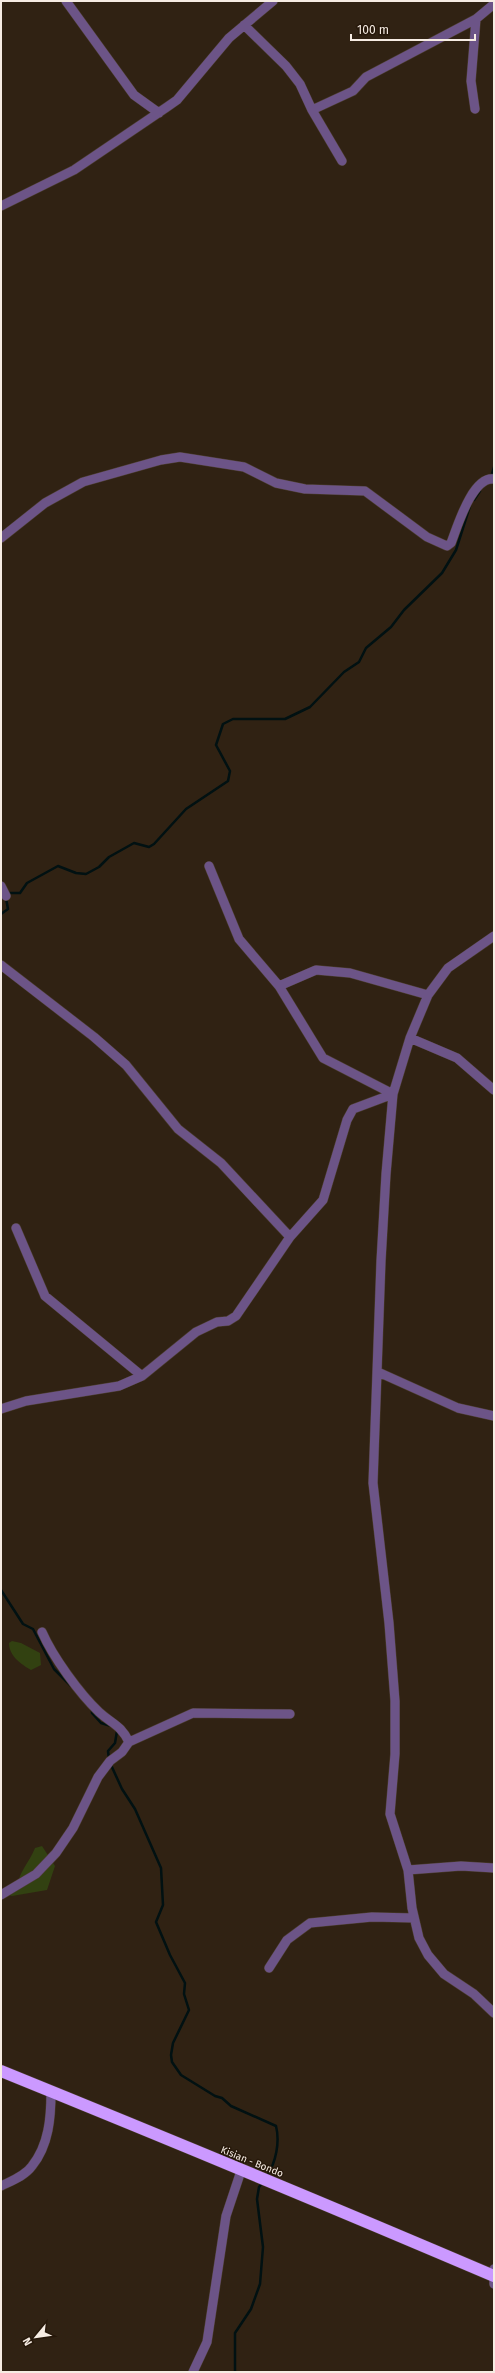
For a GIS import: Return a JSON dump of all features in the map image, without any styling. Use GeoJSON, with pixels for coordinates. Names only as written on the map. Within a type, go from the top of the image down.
{"type":"FeatureCollection","features":[{"type":"Feature","properties":{"kind":"highway","name":"Kisian - Bondo"},"geometry":{"type":"LineString","coordinates":[[1,2071],[254,2177],[359,2217],[494,2276]]}},
{"type":"Feature","properties":{"kind":"street"},"geometry":{"type":"LineString","coordinates":[[66,1],[134,95],[159,113]]}},
{"type":"Feature","properties":{"kind":"street"},"geometry":{"type":"LineString","coordinates":[[1,206],[74,170],[177,100],[215,53],[272,1]]}},
{"type":"Feature","properties":{"kind":"street"},"geometry":{"type":"LineString","coordinates":[[312,110],[353,91],[366,77],[476,19],[494,4]]}},
{"type":"Feature","properties":{"kind":"street"},"geometry":{"type":"LineString","coordinates":[[474,109],[471,81],[476,19]]}},
{"type":"Feature","properties":{"kind":"street"},"geometry":{"type":"LineString","coordinates":[[244,25],[286,66],[300,84],[312,110],[342,161]]}},
{"type":"Feature","properties":{"kind":"street"},"geometry":{"type":"LineString","coordinates":[[1,538],[45,503],[83,482],[161,460],[180,457],[244,467],[276,483],[305,489],[365,491],[427,536],[447,546],[451,543],[470,497],[485,481],[494,479]]}},
{"type":"Feature","properties":{"kind":"street"},"geometry":{"type":"LineString","coordinates":[[209,866],[239,939],[279,986],[323,1058],[393,1094]]}},
{"type":"Feature","properties":{"kind":"street"},"geometry":{"type":"LineString","coordinates":[[1,886],[6,896]]}},
{"type":"Feature","properties":{"kind":"street"},"geometry":{"type":"LineString","coordinates":[[494,936],[448,968],[428,995],[410,1038],[393,1094],[386,1174],[373,1483],[389,1623],[395,1701],[395,1754],[390,1814],[408,1870],[414,1918],[419,1938],[428,1955],[444,1974],[474,1994],[494,2013]]}},
{"type":"Feature","properties":{"kind":"street"},"geometry":{"type":"LineString","coordinates":[[1,965],[94,1037],[126,1065],[178,1129],[221,1163],[290,1237]]}},
{"type":"Feature","properties":{"kind":"street"},"geometry":{"type":"LineString","coordinates":[[279,986],[316,970],[350,973],[428,995]]}},
{"type":"Feature","properties":{"kind":"street"},"geometry":{"type":"LineString","coordinates":[[410,1038],[457,1058],[494,1090]]}},
{"type":"Feature","properties":{"kind":"street"},"geometry":{"type":"LineString","coordinates":[[1,1409],[26,1401],[119,1386],[142,1376],[196,1332],[217,1322],[228,1321],[236,1316],[290,1237],[323,1200],[347,1120],[353,1109],[393,1094]]}},
{"type":"Feature","properties":{"kind":"street"},"geometry":{"type":"LineString","coordinates":[[16,1228],[45,1296],[142,1376]]}},
{"type":"Feature","properties":{"kind":"street"},"geometry":{"type":"LineString","coordinates":[[378,1372],[458,1408],[494,1416]]}},
{"type":"Feature","properties":{"kind":"street"},"geometry":{"type":"LineString","coordinates":[[42,1632],[50,1650],[80,1690],[99,1712],[123,1730],[129,1742]]}},
{"type":"Feature","properties":{"kind":"street"},"geometry":{"type":"LineString","coordinates":[[1,1895],[36,1874],[56,1853],[73,1828],[98,1777],[110,1761],[122,1752],[129,1742],[193,1713],[290,1714]]}},
{"type":"Feature","properties":{"kind":"street"},"geometry":{"type":"LineString","coordinates":[[408,1870],[461,1866],[494,1868]]}},
{"type":"Feature","properties":{"kind":"street"},"geometry":{"type":"LineString","coordinates":[[269,1968],[287,1940],[310,1923],[372,1917],[414,1918]]}},
{"type":"Feature","properties":{"kind":"street"},"geometry":{"type":"LineString","coordinates":[[1,2186],[24,2174],[36,2159],[51,2123],[51,2092]]}},
{"type":"Feature","properties":{"kind":"street"},"geometry":{"type":"LineString","coordinates":[[193,2372],[207,2342],[226,2216],[241,2171]]}},
{"type":"Feature","properties":{"kind":"green space"},"geometry":{"type":"Polygon","coordinates":[[[12,1641],[21,1643],[40,1653],[41,1665],[31,1670],[20,1662],[11,1652],[9,1643],[12,1641]]]}},
{"type":"Feature","properties":{"kind":"green space"},"geometry":{"type":"Polygon","coordinates":[[[42,1846],[55,1866],[47,1890],[12,1896],[9,1895],[17,1888],[19,1878],[35,1848],[42,1846]]]}},
{"type":"Feature","properties":{"kind":"waterway"},"geometry":{"type":"LineString","coordinates":[[491,477],[494,467]]}},
{"type":"Feature","properties":{"kind":"waterway"},"geometry":{"type":"LineString","coordinates":[[474,500],[480,491]]}},
{"type":"Feature","properties":{"kind":"waterway"},"geometry":{"type":"LineString","coordinates":[[7,893],[20,893],[27,883],[58,866],[76,873],[86,874],[99,867],[109,857],[134,843],[149,847],[154,844],[186,809],[228,781],[230,771],[216,745],[223,724],[233,719],[285,719],[310,707],[344,672],[359,662],[366,648],[391,627],[404,610],[442,573],[456,550],[470,506]]}},
{"type":"Feature","properties":{"kind":"waterway"},"geometry":{"type":"LineString","coordinates":[[1,914],[8,909],[6,898]]}},
{"type":"Feature","properties":{"kind":"waterway"},"geometry":{"type":"LineString","coordinates":[[1,1590],[23,1624],[33,1629],[54,1669],[71,1686]]}},
{"type":"Feature","properties":{"kind":"waterway"},"geometry":{"type":"LineString","coordinates":[[92,1708],[92,1713],[101,1723],[111,1726]]}},
{"type":"Feature","properties":{"kind":"waterway"},"geometry":{"type":"LineString","coordinates":[[109,1759],[108,1751],[115,1743],[117,1731]]}},
{"type":"Feature","properties":{"kind":"waterway"},"geometry":{"type":"LineString","coordinates":[[111,1765],[122,1789],[135,1809],[161,1868],[163,1905],[156,1922],[170,1955],[185,1983],[184,1994],[189,2010],[173,2043],[171,2055],[172,2062],[181,2075],[215,2096],[222,2098],[231,2106],[276,2126],[278,2139],[275,2158],[267,2176]]}},
{"type":"Feature","properties":{"kind":"waterway"},"geometry":{"type":"LineString","coordinates":[[235,2372],[235,2333],[251,2309],[260,2284],[263,2247],[257,2199],[259,2187],[263,2182]]}}]}
